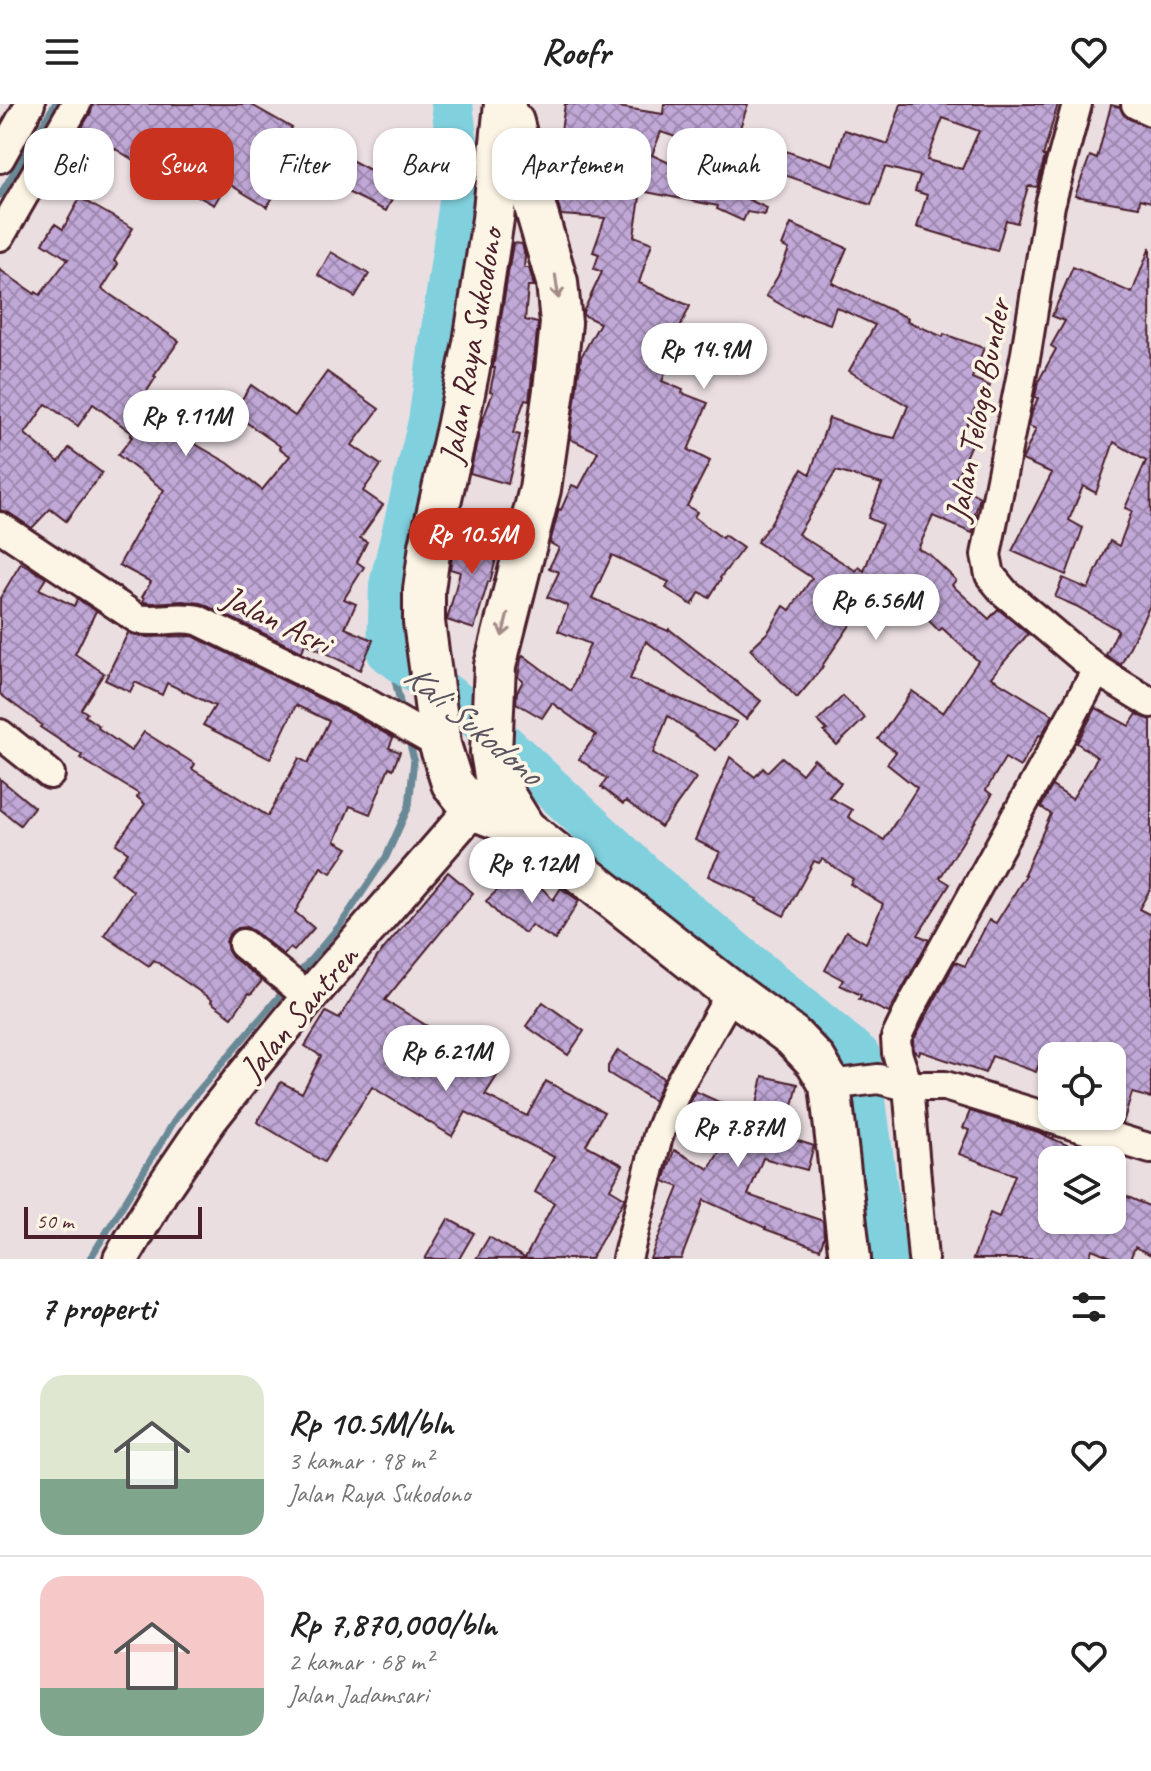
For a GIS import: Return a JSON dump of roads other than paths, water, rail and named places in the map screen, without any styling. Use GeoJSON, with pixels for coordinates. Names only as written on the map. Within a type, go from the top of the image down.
{"type":"FeatureCollection","features":[{"type":"Feature","properties":{"kind":"main road","name":"Jalan Raya Sukodono"},"geometry":{"type":"LineString","coordinates":[[507,104],[557,282],[561,323],[540,489],[495,673],[487,781],[452,783],[423,731],[430,667],[424,590],[474,343],[507,104]]}},
{"type":"Feature","properties":{"kind":"main road"},"geometry":{"type":"LineString","coordinates":[[493,219],[517,217],[540,225]]}},
{"type":"Feature","properties":{"kind":"main road"},"geometry":{"type":"LineString","coordinates":[[430,667],[462,673],[495,673]]}},
{"type":"Feature","properties":{"kind":"main road"},"geometry":{"type":"LineString","coordinates":[[487,781],[525,829],[792,1036],[837,1084],[850,1259]]}},
{"type":"Feature","properties":{"kind":"street"},"geometry":{"type":"LineString","coordinates":[[0,158],[30,104]]}},
{"type":"Feature","properties":{"kind":"street"},"geometry":{"type":"LineString","coordinates":[[0,236],[76,104]]}},
{"type":"Feature","properties":{"kind":"street","name":"Jalan Telogo Bunder"},"geometry":{"type":"LineString","coordinates":[[1077,104],[1050,205],[1026,353],[986,555],[990,575],[1004,592],[1097,670],[1151,703]]}},
{"type":"Feature","properties":{"kind":"street"},"geometry":{"type":"LineString","coordinates":[[1136,104],[1151,111]]}},
{"type":"Feature","properties":{"kind":"street","name":"Jalan Asri"},"geometry":{"type":"LineString","coordinates":[[0,527],[138,619],[153,622],[185,617],[198,620],[423,731]]}},
{"type":"Feature","properties":{"kind":"street"},"geometry":{"type":"LineString","coordinates":[[923,1259],[908,1086],[897,1053],[896,1038],[1097,670]]}},
{"type":"Feature","properties":{"kind":"street"},"geometry":{"type":"LineString","coordinates":[[0,734],[50,774]]}},
{"type":"Feature","properties":{"kind":"street","name":"Jalan Santren"},"geometry":{"type":"LineString","coordinates":[[121,1259],[161,1191],[297,988],[487,781]]}},
{"type":"Feature","properties":{"kind":"street"},"geometry":{"type":"LineString","coordinates":[[243,944],[297,988]]}},
{"type":"Feature","properties":{"kind":"street"},"geometry":{"type":"LineString","coordinates":[[627,1259],[658,1136],[677,1088],[732,992]]}},
{"type":"Feature","properties":{"kind":"street"},"geometry":{"type":"LineString","coordinates":[[837,1084],[878,1079],[908,1086],[945,1086],[1151,1149]]}},
{"type":"Feature","properties":{"kind":"waterway"},"geometry":{"type":"LineString","coordinates":[[0,195],[55,104]]}},
{"type":"Feature","properties":{"kind":"waterway","name":"Kali Sukodono"},"geometry":{"type":"LineString","coordinates":[[452,104],[462,187],[429,422],[390,585],[388,652],[470,712],[657,887],[859,1055],[886,1259]]}},
{"type":"Feature","properties":{"kind":"waterway"},"geometry":{"type":"LineString","coordinates":[[388,652],[403,714]]}},
{"type":"Feature","properties":{"kind":"waterway"},"geometry":{"type":"LineString","coordinates":[[296,977],[341,924],[386,857],[409,806],[414,759],[408,738]]}},
{"type":"Feature","properties":{"kind":"waterway"},"geometry":{"type":"LineString","coordinates":[[90,1259],[178,1115],[288,986]]}}]}
